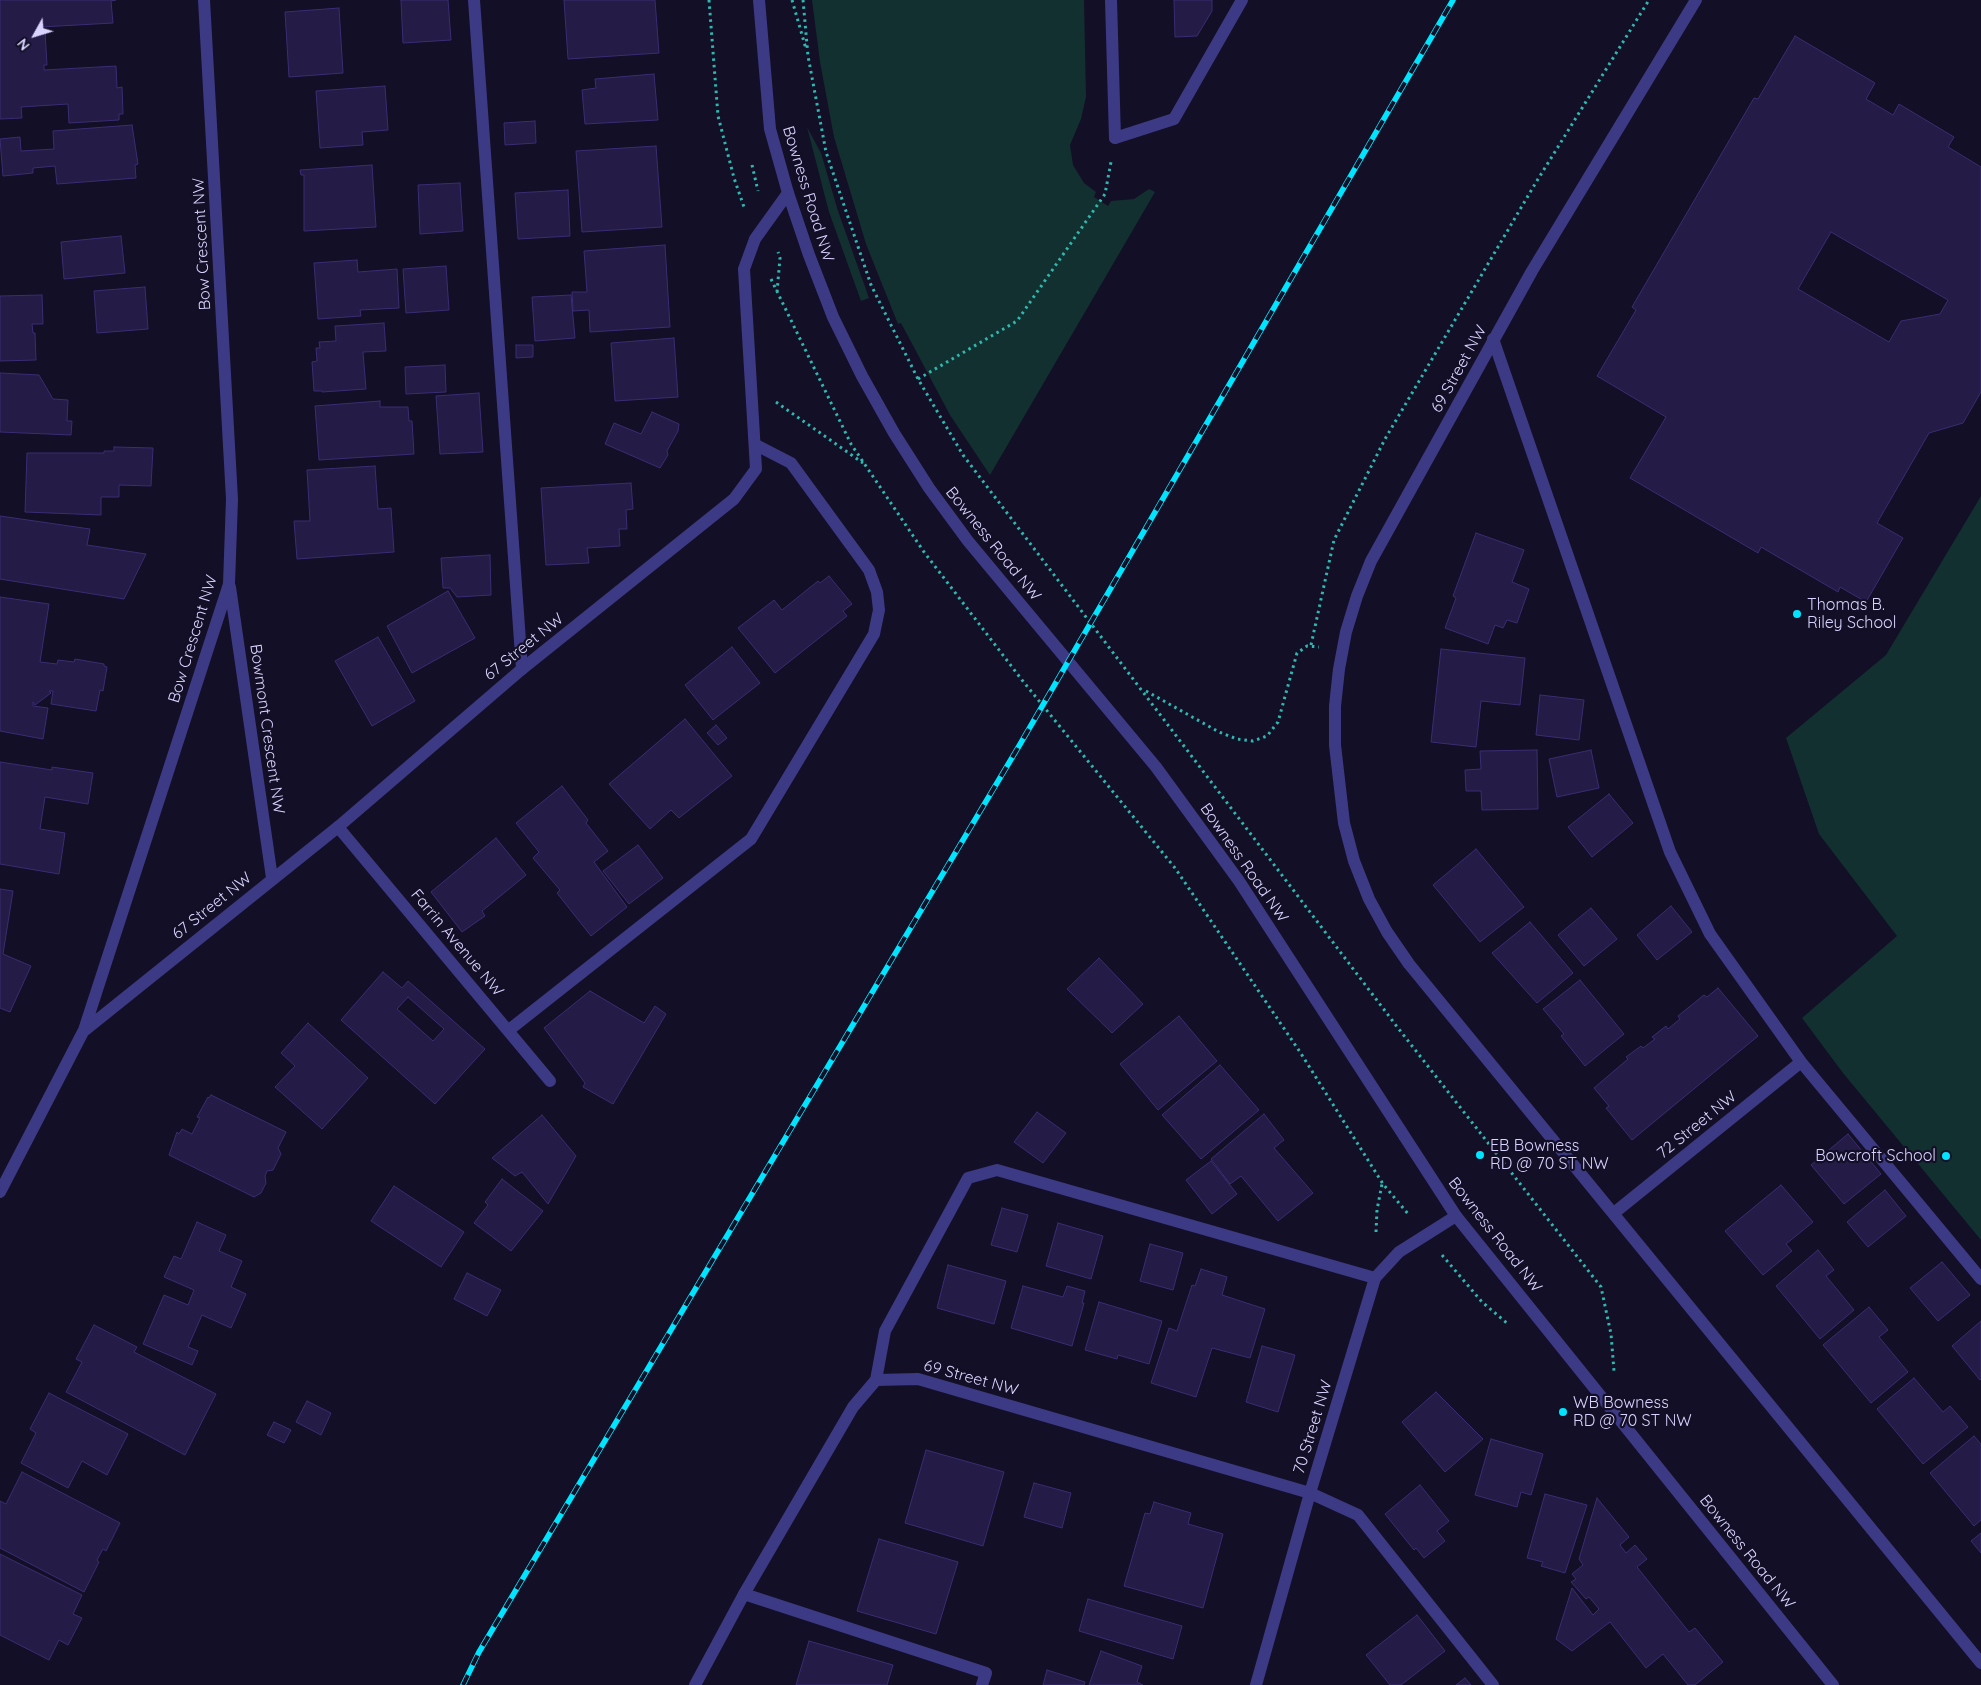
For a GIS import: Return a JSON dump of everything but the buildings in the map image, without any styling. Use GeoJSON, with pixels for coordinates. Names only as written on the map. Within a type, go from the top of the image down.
{"type":"FeatureCollection","features":[{"type":"Feature","properties":{"kind":"street","name":"Bow Crescent NW"},"geometry":{"type":"LineString","coordinates":[[0,1192],[84,1030],[230,584],[232,499],[204,0]]}},
{"type":"Feature","properties":{"kind":"street"},"geometry":{"type":"LineString","coordinates":[[474,0],[522,668]]}},
{"type":"Feature","properties":{"kind":"street","name":"Bowness Road NW"},"geometry":{"type":"LineString","coordinates":[[759,0],[770,129],[808,255],[833,317],[880,409],[929,488],[968,541],[1156,767],[1239,880],[1456,1216],[1833,1685]]}},
{"type":"Feature","properties":{"kind":"street"},"geometry":{"type":"LineString","coordinates":[[1111,0],[1115,138],[1174,120],[1242,0]]}},
{"type":"Feature","properties":{"kind":"street","name":"69 Street NW"},"geometry":{"type":"LineString","coordinates":[[1614,1213],[1409,964],[1387,932],[1369,899],[1354,862],[1344,823],[1335,745],[1335,706],[1342,652],[1357,596],[1371,561],[1493,339],[1696,0]]}},
{"type":"Feature","properties":{"kind":"street","name":"67 Street NW"},"geometry":{"type":"LineString","coordinates":[[84,1030],[338,827],[522,668],[734,499],[756,469],[744,269],[755,240],[788,193]]}},
{"type":"Feature","properties":{"kind":"street"},"geometry":{"type":"LineString","coordinates":[[1493,339],[1670,852],[1710,934],[1801,1062],[1981,1279]]}},
{"type":"Feature","properties":{"kind":"street"},"geometry":{"type":"LineString","coordinates":[[509,1030],[752,839],[874,634],[879,610],[877,592],[869,570],[791,463],[756,445]]}},
{"type":"Feature","properties":{"kind":"street","name":"Bowmont Crescent NW"},"geometry":{"type":"LineString","coordinates":[[230,584],[272,878]]}},
{"type":"Feature","properties":{"kind":"street","name":"Farrin Avenue NW"},"geometry":{"type":"LineString","coordinates":[[338,827],[550,1081]]}},
{"type":"Feature","properties":{"kind":"street","name":"72 Street NW"},"geometry":{"type":"LineString","coordinates":[[1614,1213],[1801,1062]]}},
{"type":"Feature","properties":{"kind":"street"},"geometry":{"type":"LineString","coordinates":[[695,1685],[744,1594],[853,1407],[876,1380],[885,1332],[968,1178],[997,1170],[1375,1278]]}},
{"type":"Feature","properties":{"kind":"street"},"geometry":{"type":"LineString","coordinates":[[1614,1213],[1981,1664]]}},
{"type":"Feature","properties":{"kind":"street","name":"70 Street NW"},"geometry":{"type":"LineString","coordinates":[[1256,1685],[1310,1494],[1375,1278],[1399,1252],[1456,1216]]}},
{"type":"Feature","properties":{"kind":"street","name":"69 Street NW"},"geometry":{"type":"LineString","coordinates":[[876,1380],[918,1379],[1310,1494],[1358,1515],[1493,1685]]}},
{"type":"Feature","properties":{"kind":"street"},"geometry":{"type":"LineString","coordinates":[[744,1594],[986,1673],[982,1685]]}},
{"type":"Feature","properties":{"kind":"path"},"geometry":{"type":"LineString","coordinates":[[709,0],[718,116],[734,178],[755,240],[782,304],[851,444],[924,552],[1022,680],[1175,868],[1300,1052],[1383,1184],[1377,1210],[1376,1232]]}},
{"type":"Feature","properties":{"kind":"path"},"geometry":{"type":"LineString","coordinates":[[792,0],[808,56],[826,152],[871,285],[918,379],[963,455],[1398,1028],[1601,1287],[1611,1334],[1618,1417]]}},
{"type":"Feature","properties":{"kind":"path"},"geometry":{"type":"LineString","coordinates":[[803,0],[808,56]]}},
{"type":"Feature","properties":{"kind":"path"},"geometry":{"type":"LineString","coordinates":[[1311,645],[1334,540],[1385,440],[1535,184],[1649,0]]}},
{"type":"Feature","properties":{"kind":"path"},"geometry":{"type":"LineString","coordinates":[[918,379],[1017,321],[1106,192],[1115,138]]}},
{"type":"Feature","properties":{"kind":"path"},"geometry":{"type":"LineString","coordinates":[[752,384],[865,465]]}},
{"type":"Feature","properties":{"kind":"path"},"geometry":{"type":"LineString","coordinates":[[1143,690],[1219,732],[1240,740],[1257,740],[1267,736],[1275,727],[1280,716],[1294,659],[1300,650],[1311,645],[1342,652]]}},
{"type":"Feature","properties":{"kind":"green space"},"geometry":{"type":"Polygon","coordinates":[[[812,0],[1084,0],[1086,97],[1081,119],[1070,145],[1073,165],[1084,183],[1096,192],[1094,197],[1108,206],[1111,201],[1134,199],[1149,189],[1155,192],[990,475],[950,415],[901,323],[898,324],[866,244],[834,137],[820,62],[812,0]]]}},
{"type":"Feature","properties":{"kind":"green space"},"geometry":{"type":"Polygon","coordinates":[[[807,127],[821,153],[838,211],[869,298],[861,301],[829,212],[807,127]]]}},
{"type":"Feature","properties":{"kind":"green space"},"geometry":{"type":"Polygon","coordinates":[[[1981,496],[1981,1240],[1843,1073],[1802,1018],[1897,936],[1819,834],[1786,738],[1886,655],[1981,496]]]}},
{"type":"Feature","properties":{"kind":"railway"},"geometry":{"type":"LineString","coordinates":[[463,1685],[479,1652],[1019,746],[1453,0]]}},
{"type":"Feature","properties":{"kind":"place","name":"Thomas B. Riley School"},"geometry":{"type":"Point","coordinates":[1797,614]}},
{"type":"Feature","properties":{"kind":"place","name":"EB Bowness RD @ 70 ST NW"},"geometry":{"type":"Point","coordinates":[1480,1155]}},
{"type":"Feature","properties":{"kind":"place","name":"Bowcroft School"},"geometry":{"type":"Point","coordinates":[1946,1156]}},
{"type":"Feature","properties":{"kind":"place","name":"WB Bowness RD @ 70 ST NW"},"geometry":{"type":"Point","coordinates":[1563,1412]}}]}
